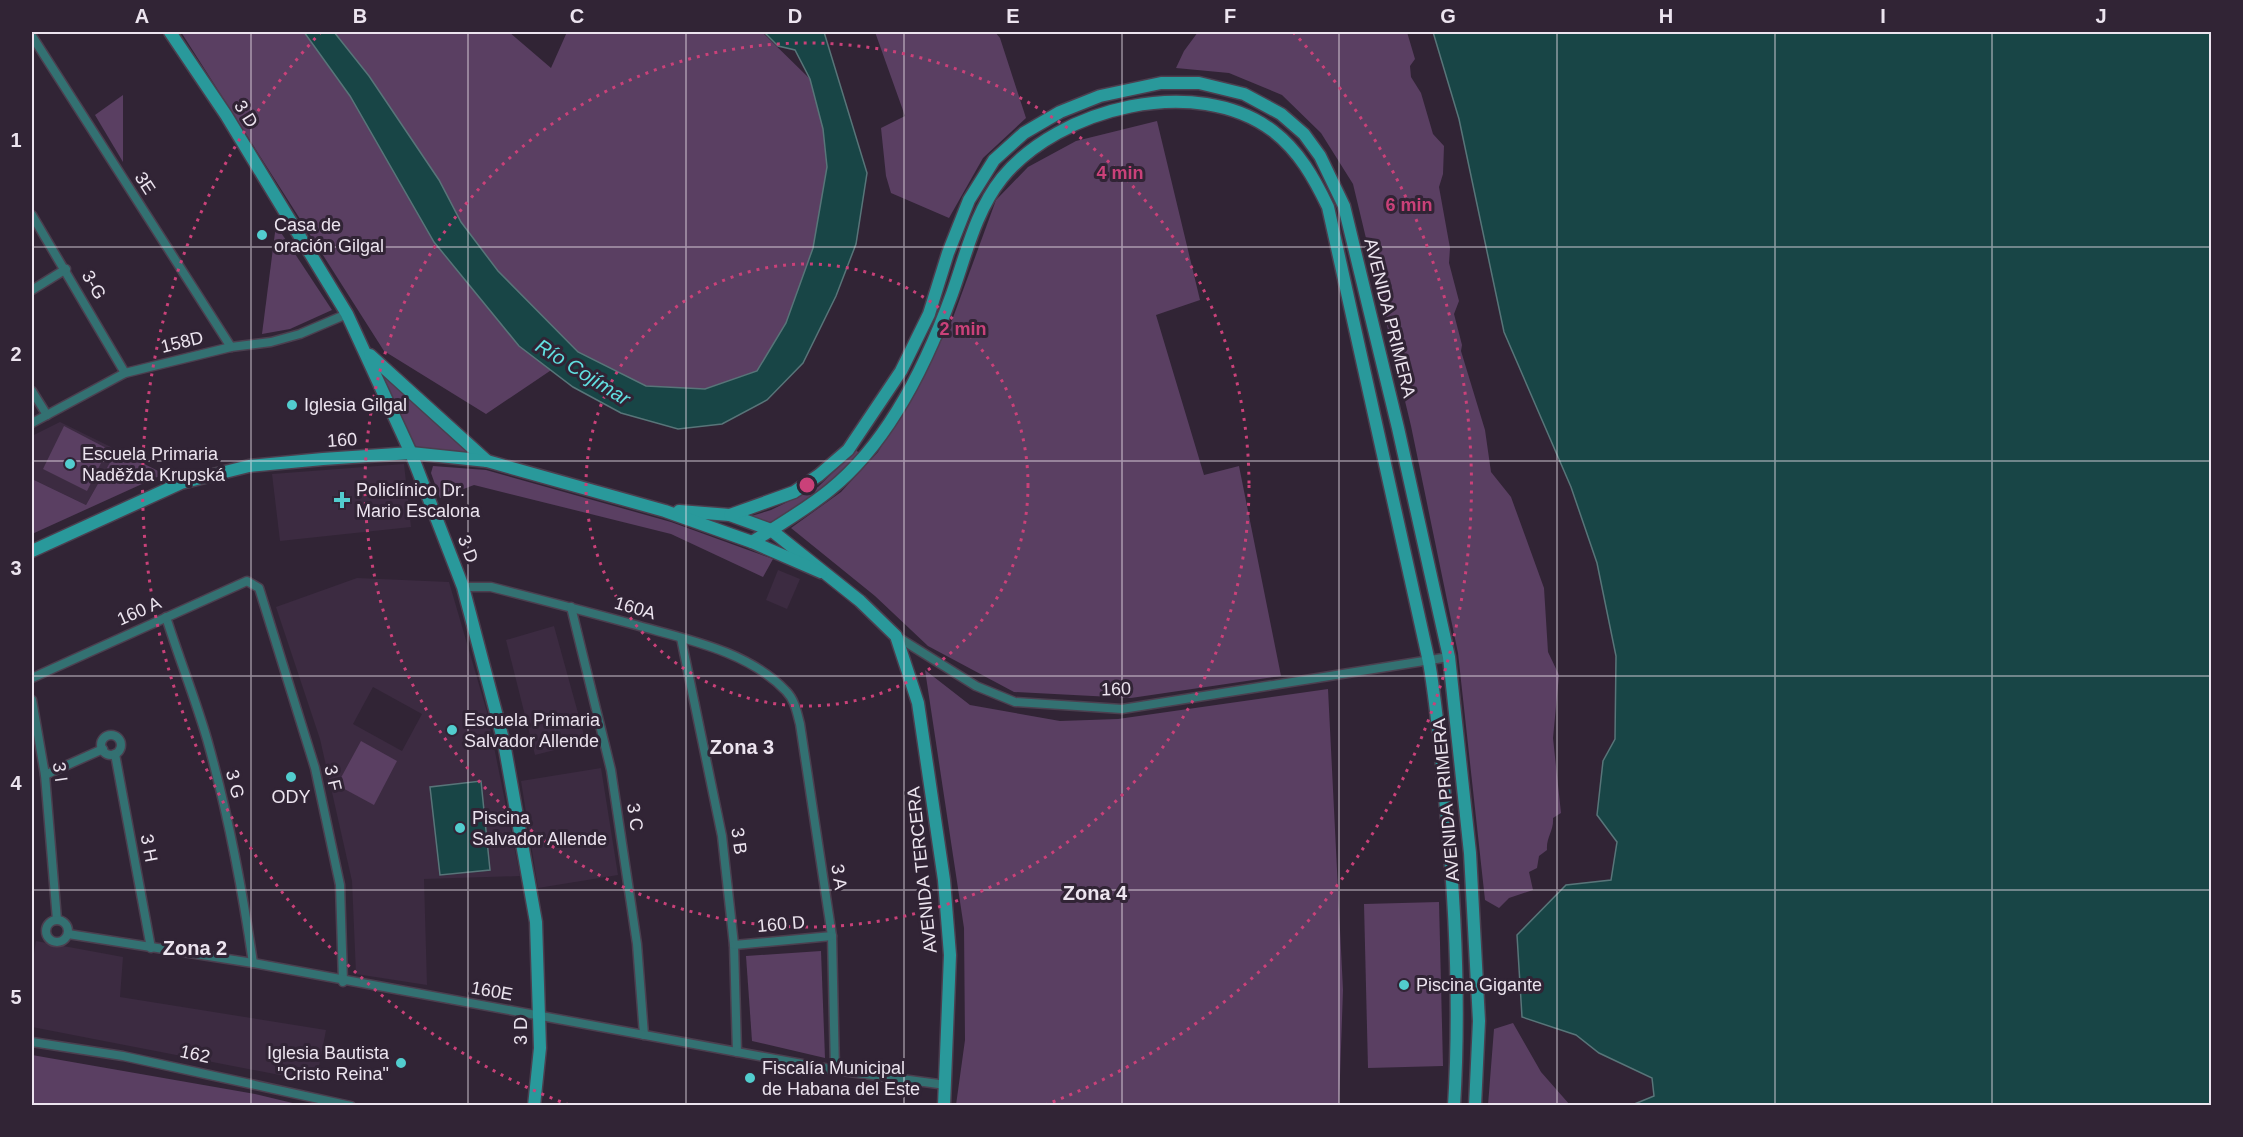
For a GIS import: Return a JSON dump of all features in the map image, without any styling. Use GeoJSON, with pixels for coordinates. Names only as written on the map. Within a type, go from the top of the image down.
{"type":"FeatureCollection","features":[{"type":"Feature","properties":{"kind":"street","name":"3 D"},"geometry":{"type":"LineString","coordinates":[[170,32],[226,115],[347,314],[411,453],[464,587],[491,686],[528,867],[536,922],[540,1048],[534,1106]]}},
{"type":"Feature","properties":{"kind":"street","name":"3E"},"geometry":{"type":"LineString","coordinates":[[32,36],[231,347]]}},
{"type":"Feature","properties":{"kind":"street"},"geometry":{"type":"LineString","coordinates":[[1161,83],[1162,101]]}},
{"type":"Feature","properties":{"kind":"street","name":"AVENIDA PRIMERA"},"geometry":{"type":"LineString","coordinates":[[730,514],[794,492],[819,475],[848,450],[901,371],[929,314],[948,253],[969,200],[994,160],[1024,133],[1060,112],[1100,96],[1161,83],[1199,83],[1244,94],[1281,114],[1304,134],[1320,156],[1344,206],[1398,428],[1449,657],[1470,853],[1479,1021],[1474,1106]]}},
{"type":"Feature","properties":{"kind":"street","name":"AVENIDA PRIMERA"},"geometry":{"type":"LineString","coordinates":[[752,542],[832,489],[869,450],[899,405],[927,353],[986,203],[1002,179],[1045,140],[1095,117],[1162,101],[1220,106],[1272,130],[1299,156],[1313,177],[1329,213],[1429,662],[1437,708],[1456,925],[1458,1039],[1454,1106]]}},
{"type":"Feature","properties":{"kind":"street"},"geometry":{"type":"LineString","coordinates":[[1329,213],[1344,206]]}},
{"type":"Feature","properties":{"kind":"street","name":"3-G"},"geometry":{"type":"LineString","coordinates":[[32,215],[124,373]]}},
{"type":"Feature","properties":{"kind":"street"},"geometry":{"type":"LineString","coordinates":[[32,290],[66,270]]}},
{"type":"Feature","properties":{"kind":"street","name":"158D"},"geometry":{"type":"LineString","coordinates":[[32,423],[124,373],[231,347],[271,342],[300,334],[347,314]]}},
{"type":"Feature","properties":{"kind":"street"},"geometry":{"type":"LineString","coordinates":[[366,351],[487,460]]}},
{"type":"Feature","properties":{"kind":"street"},"geometry":{"type":"LineString","coordinates":[[32,392],[47,415]]}},
{"type":"Feature","properties":{"kind":"street"},"geometry":{"type":"LineString","coordinates":[[1380,434],[1398,428]]}},
{"type":"Feature","properties":{"kind":"street","name":"160"},"geometry":{"type":"LineString","coordinates":[[32,551],[181,483],[279,462],[411,453],[487,460],[665,511],[752,542],[821,572]]}},
{"type":"Feature","properties":{"kind":"street","name":"160"},"geometry":{"type":"LineString","coordinates":[[665,511],[730,514],[771,530],[860,601],[896,636],[976,686],[1015,702],[1031,705],[1122,709],[1449,657]]}},
{"type":"Feature","properties":{"kind":"street"},"geometry":{"type":"LineString","coordinates":[[730,514],[729,524],[735,536]]}},
{"type":"Feature","properties":{"kind":"street","name":"160 A"},"geometry":{"type":"LineString","coordinates":[[32,678],[247,581],[259,588]]}},
{"type":"Feature","properties":{"kind":"street","name":"160A"},"geometry":{"type":"LineString","coordinates":[[464,587],[490,587],[681,638],[730,654],[768,676],[787,692]]}},
{"type":"Feature","properties":{"kind":"street","name":"3 F"},"geometry":{"type":"LineString","coordinates":[[259,588],[315,768],[335,861],[340,885],[343,982]]}},
{"type":"Feature","properties":{"kind":"street","name":"3 C"},"geometry":{"type":"LineString","coordinates":[[571,607],[611,770],[637,944],[644,1035]]}},
{"type":"Feature","properties":{"kind":"street","name":"3 G"},"geometry":{"type":"LineString","coordinates":[[166,617],[206,738],[232,838],[242,884],[253,963]]}},
{"type":"Feature","properties":{"kind":"street","name":"AVENIDA TERCERA"},"geometry":{"type":"LineString","coordinates":[[896,636],[918,703],[944,879],[950,955],[944,1106]]}},
{"type":"Feature","properties":{"kind":"street","name":"3 B"},"geometry":{"type":"LineString","coordinates":[[681,638],[722,836],[734,945],[737,1052]]}},
{"type":"Feature","properties":{"kind":"street","name":"3 A"},"geometry":{"type":"LineString","coordinates":[[787,692],[795,704],[800,724],[832,936],[835,1070]]}},
{"type":"Feature","properties":{"kind":"street","name":"3 I"},"geometry":{"type":"LineString","coordinates":[[32,700],[45,775],[57,920]]}},
{"type":"Feature","properties":{"kind":"street"},"geometry":{"type":"LineString","coordinates":[[116,736],[121,746],[115,754],[109,754],[103,749],[105,738],[116,736]]}},
{"type":"Feature","properties":{"kind":"street"},"geometry":{"type":"LineString","coordinates":[[45,775],[103,749]]}},
{"type":"Feature","properties":{"kind":"street","name":"3 H"},"geometry":{"type":"LineString","coordinates":[[115,754],[151,948]]}},
{"type":"Feature","properties":{"kind":"street"},"geometry":{"type":"LineString","coordinates":[[57,920],[67,926],[68,934],[60,942],[49,940],[46,933],[47,926],[57,920]]}},
{"type":"Feature","properties":{"kind":"street","name":"160E"},"geometry":{"type":"LineString","coordinates":[[68,934],[253,963],[343,982],[835,1070],[946,1085]]}},
{"type":"Feature","properties":{"kind":"street","name":"160 D"},"geometry":{"type":"LineString","coordinates":[[734,945],[832,936]]}},
{"type":"Feature","properties":{"kind":"street","name":"162"},"geometry":{"type":"LineString","coordinates":[[32,1042],[123,1056],[316,1101],[351,1106]]}},
{"type":"Feature","properties":{"kind":"shaded area"},"geometry":{"type":"Polygon","coordinates":[[[181,32],[509,32],[551,68],[567,32],[762,32],[810,79],[823,129],[827,167],[813,248],[786,323],[757,371],[705,389],[646,386],[578,352],[486,414],[384,351],[181,32]]]}},
{"type":"Feature","properties":{"kind":"shaded area"},"geometry":{"type":"Polygon","coordinates":[[[875,32],[995,32],[1000,38],[1026,118],[983,158],[949,218],[891,193],[886,176],[881,128],[905,116],[875,32]]]}},
{"type":"Feature","properties":{"kind":"shaded area"},"geometry":{"type":"Polygon","coordinates":[[[1198,32],[1407,32],[1415,59],[1410,66],[1411,77],[1421,93],[1433,134],[1444,146],[1443,174],[1439,187],[1450,248],[1449,263],[1459,301],[1454,314],[1462,345],[1461,351],[1485,430],[1491,472],[1511,497],[1544,588],[1548,652],[1559,675],[1553,738],[1561,813],[1553,818],[1547,850],[1539,856],[1537,868],[1529,872],[1533,890],[1509,898],[1499,908],[1485,900],[1458,653],[1411,426],[1353,184],[1321,133],[1282,95],[1229,73],[1176,68],[1184,51],[1198,32]]]}},
{"type":"Feature","properties":{"kind":"shaded area"},"geometry":{"type":"Polygon","coordinates":[[[123,95],[123,162],[95,115],[123,95]]]}},
{"type":"Feature","properties":{"kind":"shaded area"},"geometry":{"type":"Polygon","coordinates":[[[1157,121],[1200,300],[1156,315],[1204,475],[1239,466],[1281,676],[1131,698],[1014,692],[928,646],[875,596],[791,528],[841,492],[878,452],[951,323],[996,200],[1028,167],[1076,141],[1157,121]]]}},
{"type":"Feature","properties":{"kind":"shaded area"},"geometry":{"type":"Polygon","coordinates":[[[276,225],[332,310],[290,329],[262,334],[276,225]]]}},
{"type":"Feature","properties":{"kind":"shaded area"},"geometry":{"type":"Polygon","coordinates":[[[380,371],[469,452],[412,447],[380,371]]]}},
{"type":"Feature","properties":{"kind":"shaded area","name":"Escuela Primaria Naděžda Krupská"},"geometry":{"type":"Polygon","coordinates":[[[60,422],[117,450],[86,505],[32,479],[32,436],[60,422]]]}},
{"type":"Feature","properties":{"kind":"shaded area"},"geometry":{"type":"Polygon","coordinates":[[[64,426],[108,449],[87,491],[43,469],[64,426]]]}},
{"type":"Feature","properties":{"kind":"shaded area"},"geometry":{"type":"Polygon","coordinates":[[[117,450],[164,474],[32,534],[32,479],[86,505],[117,450]]]}},
{"type":"Feature","properties":{"kind":"shaded area"},"geometry":{"type":"Polygon","coordinates":[[[856,450],[860,454],[820,491],[771,523],[748,517],[771,510],[818,487],[856,450]]]}},
{"type":"Feature","properties":{"kind":"shaded area","name":"Policlínico Dr. Mario Escalona"},"geometry":{"type":"Polygon","coordinates":[[[404,464],[411,527],[280,541],[272,474],[404,464]]]}},
{"type":"Feature","properties":{"kind":"shaded area"},"geometry":{"type":"Polygon","coordinates":[[[433,466],[486,470],[671,522],[773,559],[763,577],[671,534],[474,485],[440,498],[431,473],[433,466]]]}},
{"type":"Feature","properties":{"kind":"shaded area"},"geometry":{"type":"Polygon","coordinates":[[[778,570],[800,579],[787,609],[766,600],[778,570]]]}},
{"type":"Feature","properties":{"kind":"shaded area","name":"Escuela Primaria Salvador Allende"},"geometry":{"type":"Polygon","coordinates":[[[357,578],[449,582],[487,712],[520,876],[424,879],[427,985],[356,974],[352,881],[320,739],[276,607],[357,578]],[[373,687],[353,724],[402,751],[422,714],[373,687]]]}},
{"type":"Feature","properties":{"kind":"shaded area"},"geometry":{"type":"Polygon","coordinates":[[[554,626],[586,742],[535,755],[506,640],[554,626]]]}},
{"type":"Feature","properties":{"kind":"shaded area"},"geometry":{"type":"Polygon","coordinates":[[[925,670],[970,705],[1060,721],[1118,719],[1328,689],[1343,990],[1339,1105],[956,1105],[965,1040],[964,928],[925,670]]]}},
{"type":"Feature","properties":{"kind":"shaded area"},"geometry":{"type":"Polygon","coordinates":[[[361,741],[397,761],[374,805],[337,785],[361,741]]]}},
{"type":"Feature","properties":{"kind":"shaded area"},"geometry":{"type":"Polygon","coordinates":[[[601,768],[618,875],[538,888],[521,781],[601,768]]]}},
{"type":"Feature","properties":{"kind":"shaded area","name":"Piscina Gigante"},"geometry":{"type":"Polygon","coordinates":[[[1439,902],[1443,1066],[1368,1068],[1364,904],[1439,902]]]}},
{"type":"Feature","properties":{"kind":"shaded area"},"geometry":{"type":"Polygon","coordinates":[[[36,941],[123,957],[120,997],[326,1030],[316,1082],[32,1027],[32,966],[36,941]]]}},
{"type":"Feature","properties":{"kind":"shaded area"},"geometry":{"type":"Polygon","coordinates":[[[821,951],[825,1058],[752,1041],[746,956],[821,951]]]}},
{"type":"Feature","properties":{"kind":"shaded area"},"geometry":{"type":"Polygon","coordinates":[[[1513,1023],[1541,1072],[1570,1105],[1488,1105],[1494,1029],[1513,1023]]]}},
{"type":"Feature","properties":{"kind":"shaded area"},"geometry":{"type":"Polygon","coordinates":[[[32,1055],[255,1094],[301,1105],[32,1105],[32,1055]]]}},
{"type":"Feature","properties":{"kind":"water","name":"Río Cojímar"},"geometry":{"type":"Polygon","coordinates":[[[304,32],[334,32],[369,76],[439,180],[461,222],[498,271],[578,352],[646,386],[705,389],[757,371],[786,323],[813,248],[827,167],[823,129],[810,79],[795,50],[778,46],[764,32],[824,32],[867,173],[856,244],[836,296],[803,363],[767,400],[722,424],[678,429],[621,413],[573,387],[519,346],[434,242],[350,96],[304,32]]]}},
{"type":"Feature","properties":{"kind":"water"},"geometry":{"type":"Polygon","coordinates":[[[1433,32],[2211,32],[2211,1105],[1632,1105],[1654,1096],[1652,1078],[1599,1053],[1576,1035],[1522,1017],[1517,935],[1566,885],[1611,880],[1617,842],[1597,815],[1603,761],[1615,739],[1616,656],[1597,563],[1571,487],[1504,332],[1459,119],[1433,32]]]}},
{"type":"Feature","properties":{"kind":"water","name":"Piscina Salvador Allende"},"geometry":{"type":"Polygon","coordinates":[[[481,781],[490,870],[440,875],[430,787],[481,781]]]}},
{"type":"Feature","properties":{"kind":"place","name":"Casa de oración Gilgal"},"geometry":{"type":"Point","coordinates":[262,235]}},
{"type":"Feature","properties":{"kind":"place","name":"Iglesia Gilgal"},"geometry":{"type":"Point","coordinates":[292,405]}},
{"type":"Feature","properties":{"kind":"place","name":"Escuela Primaria Naděžda Krupská"},"geometry":{"type":"Point","coordinates":[70,464]}},
{"type":"Feature","properties":{"kind":"place","name":"Policlínico Dr. Mario Escalona"},"geometry":{"type":"Point","coordinates":[342,500]}},
{"type":"Feature","properties":{"kind":"place","name":"Escuela Primaria Salvador Allende"},"geometry":{"type":"Point","coordinates":[452,730]}},
{"type":"Feature","properties":{"kind":"place","name":"ODY"},"geometry":{"type":"Point","coordinates":[291,777]}},
{"type":"Feature","properties":{"kind":"place","name":"Piscina Salvador Allende"},"geometry":{"type":"Point","coordinates":[460,828]}},
{"type":"Feature","properties":{"kind":"place","name":"Piscina Gigante"},"geometry":{"type":"Point","coordinates":[1404,985]}},
{"type":"Feature","properties":{"kind":"place","name":"Iglesia Bautista \"Cristo Reina\""},"geometry":{"type":"Point","coordinates":[401,1063]}},
{"type":"Feature","properties":{"kind":"place","name":"Fiscalía Municipal de Habana del Este"},"geometry":{"type":"Point","coordinates":[750,1078]}},
{"type":"Feature","properties":{"kind":"district","name":"Zona 3"},"geometry":{"type":"Point","coordinates":[742,747]}},
{"type":"Feature","properties":{"kind":"district","name":"Zona 4"},"geometry":{"type":"Point","coordinates":[1095,893]}},
{"type":"Feature","properties":{"kind":"district","name":"Zona 2"},"geometry":{"type":"Point","coordinates":[195,948]}}]}
